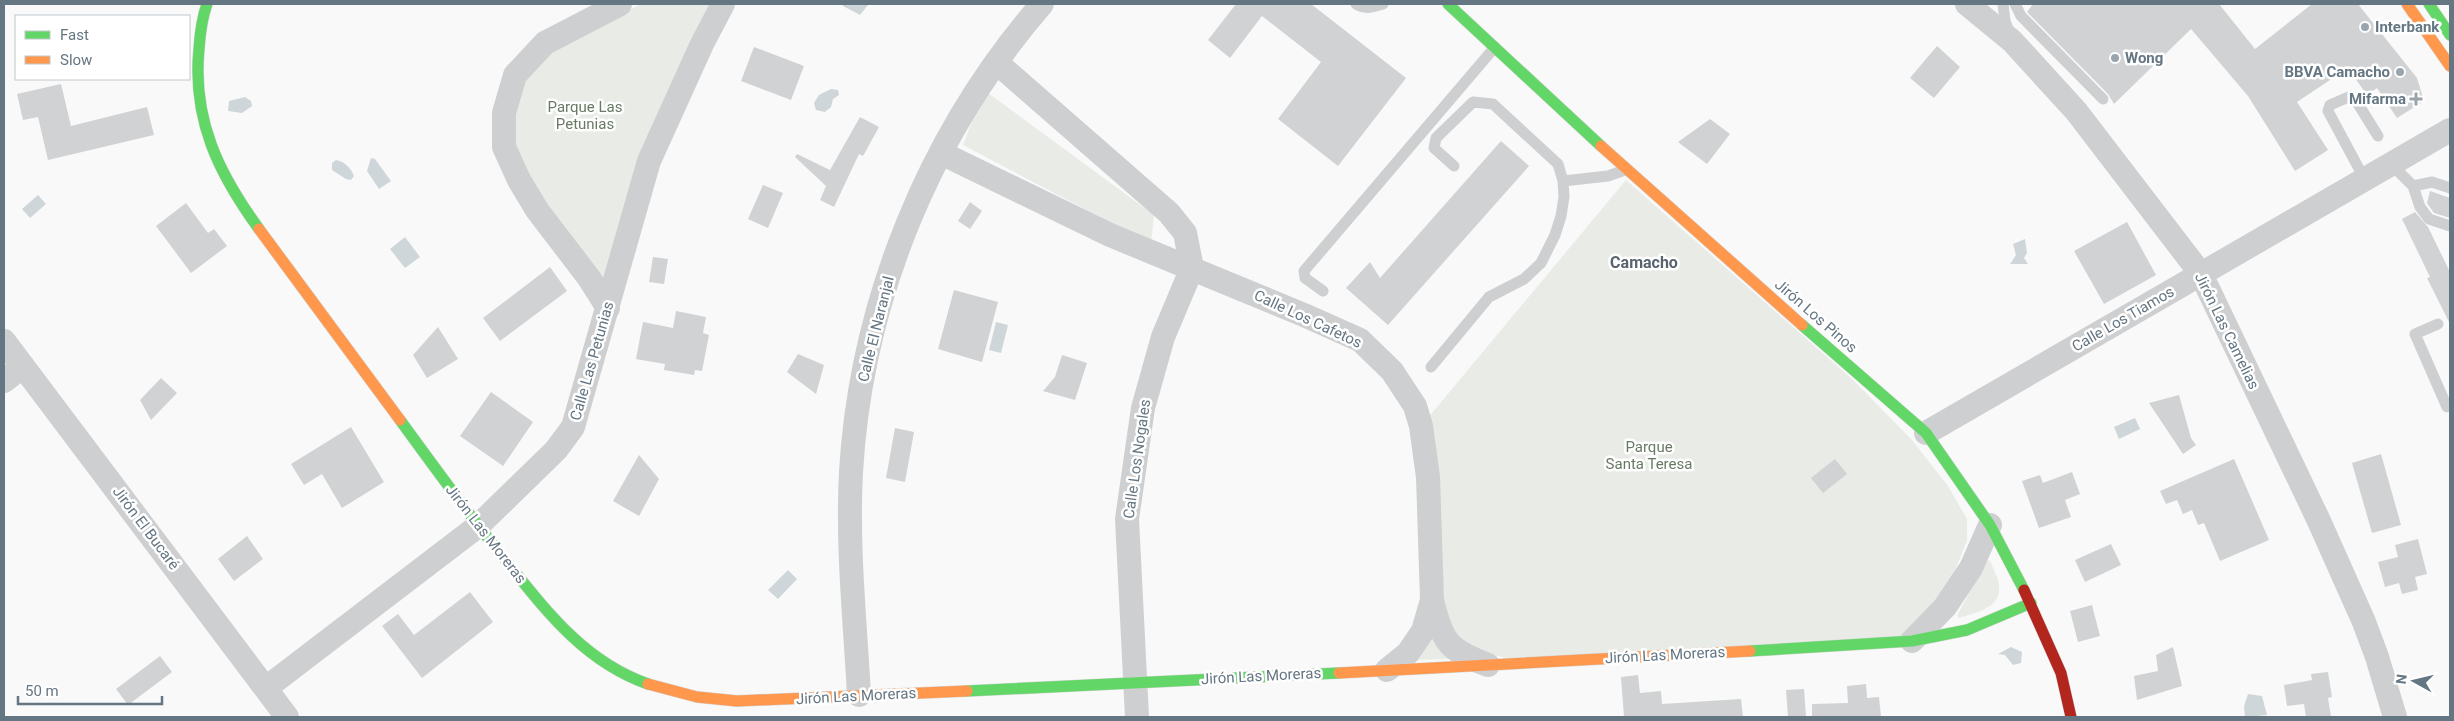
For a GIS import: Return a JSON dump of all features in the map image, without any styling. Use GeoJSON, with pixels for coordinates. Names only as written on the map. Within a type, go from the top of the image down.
{"type":"FeatureCollection","features":[{"type":"Feature","properties":{"kind":"main road","name":"Jirón Los Pinos"},"geometry":{"type":"LineString","coordinates":[[1448,4],[1627,170],[1926,433],[1990,525],[2031,603],[2061,673],[2071,717]]}},
{"type":"Feature","properties":{"kind":"main road"},"geometry":{"type":"LineString","coordinates":[[2407,4],[2450,66]]}},
{"type":"Feature","properties":{"kind":"main road"},"geometry":{"type":"LineString","coordinates":[[2429,4],[2450,35]]}},
{"type":"Feature","properties":{"kind":"main road","name":"Jirón Las Moreras"},"geometry":{"type":"LineString","coordinates":[[202,5],[199,48],[199,98],[206,132],[226,181],[478,526],[569,636],[603,663],[628,676],[681,695],[715,700],[757,701],[1489,666],[1912,641],[1967,630],[2031,603]]}},
{"type":"Feature","properties":{"kind":"street"},"geometry":{"type":"LineString","coordinates":[[608,308],[590,278],[537,210],[519,180],[504,147],[504,113],[515,75],[545,43],[620,4]]}},
{"type":"Feature","properties":{"kind":"street","name":"Calle Las Petunias"},"geometry":{"type":"LineString","coordinates":[[266,688],[478,526],[556,450],[573,427],[649,161],[702,44],[723,4]]}},
{"type":"Feature","properties":{"kind":"street","name":"Jirón Las Camelias"},"geometry":{"type":"LineString","coordinates":[[1967,4],[2012,41],[2076,111],[2201,274],[2364,622],[2377,657],[2395,717]]}},
{"type":"Feature","properties":{"kind":"street","name":"Calle El Naranjal"},"geometry":{"type":"LineString","coordinates":[[858,695],[850,513],[854,440],[862,386],[876,322],[908,223],[941,153],[964,111],[996,62],[1040,5]]}},
{"type":"Feature","properties":{"kind":"street"},"geometry":{"type":"LineString","coordinates":[[996,62],[1169,213],[1185,233],[1192,268]]}},
{"type":"Feature","properties":{"kind":"street","name":"Calle Los Tiamos"},"geometry":{"type":"LineString","coordinates":[[1926,433],[2450,130]]}},
{"type":"Feature","properties":{"kind":"street","name":"Calle Los Cafetos"},"geometry":{"type":"LineString","coordinates":[[941,153],[1110,235],[1360,340],[1392,371],[1415,406],[1421,426],[1428,477],[1432,600],[1439,630],[1460,654],[1489,666]]}},
{"type":"Feature","properties":{"kind":"street","name":"Calle Los Nogales"},"geometry":{"type":"LineString","coordinates":[[1137,717],[1129,510],[1143,408],[1162,337],[1192,268]]}},
{"type":"Feature","properties":{"kind":"street","name":"Jirón El Bucaré"},"geometry":{"type":"LineString","coordinates":[[4,341],[286,717]]}},
{"type":"Feature","properties":{"kind":"street"},"geometry":{"type":"LineString","coordinates":[[4,381],[23,366]]}},
{"type":"Feature","properties":{"kind":"street"},"geometry":{"type":"LineString","coordinates":[[1912,641],[1950,600],[1971,568],[1990,525]]}},
{"type":"Feature","properties":{"kind":"street","name":"Calle Los Cafetos"},"geometry":{"type":"LineString","coordinates":[[1387,670],[1408,653],[1423,631],[1432,600]]}},
{"type":"Feature","properties":{"kind":"lane"},"geometry":{"type":"LineString","coordinates":[[1356,4],[1362,8],[1369,8],[1383,4]]}},
{"type":"Feature","properties":{"kind":"lane"},"geometry":{"type":"LineString","coordinates":[[2003,4],[2005,21],[2012,41]]}},
{"type":"Feature","properties":{"kind":"lane"},"geometry":{"type":"LineString","coordinates":[[2015,4],[2021,16],[2103,99]]}},
{"type":"Feature","properties":{"kind":"lane"},"geometry":{"type":"LineString","coordinates":[[1323,291],[1305,278],[1304,271],[1495,47]]}},
{"type":"Feature","properties":{"kind":"lane"},"geometry":{"type":"LineString","coordinates":[[2364,178],[2328,111],[2330,105],[2351,96],[2355,98],[2378,136]]}},
{"type":"Feature","properties":{"kind":"lane"},"geometry":{"type":"LineString","coordinates":[[1431,367],[1489,298],[1524,279],[1541,263],[1558,226],[1564,197],[1563,180],[1558,164],[1493,104],[1474,102],[1436,138],[1434,148],[1454,166]]}},
{"type":"Feature","properties":{"kind":"lane"},"geometry":{"type":"LineString","coordinates":[[2390,163],[2413,186],[2420,207],[2429,219],[2450,226]]}},
{"type":"Feature","properties":{"kind":"lane"},"geometry":{"type":"LineString","coordinates":[[1563,180],[1608,176],[1627,170]]}},
{"type":"Feature","properties":{"kind":"lane"},"geometry":{"type":"LineString","coordinates":[[2413,186],[2432,182],[2450,188]]}},
{"type":"Feature","properties":{"kind":"lane"},"geometry":{"type":"LineString","coordinates":[[2438,324],[2415,334],[2447,407]]}},
{"type":"Feature","properties":{"kind":"green space","name":"Parque Las Petunias"},"geometry":{"type":"Polygon","coordinates":[[[641,4],[715,4],[604,283],[542,203],[512,148],[512,117],[522,81],[547,52],[641,4]]]}},
{"type":"Feature","properties":{"kind":"green space"},"geometry":{"type":"Polygon","coordinates":[[[984,90],[1154,215],[1151,244],[963,145],[984,90]]]}},
{"type":"Feature","properties":{"kind":"green space","name":"Parque Santa Teresa"},"geometry":{"type":"Polygon","coordinates":[[[1626,180],[1852,379],[1912,440],[1948,486],[1967,519],[1967,541],[1951,580],[1928,616],[1903,638],[1507,658],[1471,646],[1458,636],[1443,619],[1427,419],[1626,180]]]}},
{"type":"Feature","properties":{"kind":"green space"},"geometry":{"type":"Polygon","coordinates":[[[1986,560],[1990,561],[1996,574],[1999,594],[1996,600],[1986,608],[1959,618],[1957,616],[1986,560]]]}},
{"type":"Feature","properties":{"kind":"green space"},"geometry":{"type":"Polygon","coordinates":[[[1430,638],[1449,659],[1412,660],[1430,638]]]}},
{"type":"Feature","properties":{"kind":"shaded area"},"geometry":{"type":"Polygon","coordinates":[[[843,4],[868,5],[860,15],[843,6],[843,4]]]}},
{"type":"Feature","properties":{"kind":"shaded area"},"geometry":{"type":"Polygon","coordinates":[[[831,89],[838,90],[839,95],[833,99],[831,107],[825,112],[816,110],[814,103],[819,95],[831,89]]]}},
{"type":"Feature","properties":{"kind":"shaded area"},"geometry":{"type":"Polygon","coordinates":[[[245,97],[251,101],[252,106],[242,113],[228,111],[229,101],[245,97]]]}},
{"type":"Feature","properties":{"kind":"shaded area"},"geometry":{"type":"Polygon","coordinates":[[[371,158],[375,159],[391,181],[379,189],[367,171],[371,158]]]}},
{"type":"Feature","properties":{"kind":"shaded area"},"geometry":{"type":"Polygon","coordinates":[[[336,160],[347,165],[351,170],[354,176],[351,180],[332,170],[332,163],[336,160]]]}},
{"type":"Feature","properties":{"kind":"shaded area"},"geometry":{"type":"Polygon","coordinates":[[[38,195],[46,204],[30,218],[22,209],[38,195]]]}},
{"type":"Feature","properties":{"kind":"shaded area"},"geometry":{"type":"Polygon","coordinates":[[[405,237],[420,257],[405,268],[390,249],[405,237]]]}},
{"type":"Feature","properties":{"kind":"shaded area"},"geometry":{"type":"Polygon","coordinates":[[[2025,239],[2027,253],[2024,258],[2028,264],[2010,264],[2016,255],[2013,244],[2025,239]]]}},
{"type":"Feature","properties":{"kind":"shaded area"},"geometry":{"type":"Polygon","coordinates":[[[996,322],[1008,325],[1001,353],[989,350],[996,322]]]}},
{"type":"Feature","properties":{"kind":"shaded area"},"geometry":{"type":"Polygon","coordinates":[[[2135,418],[2140,429],[2119,439],[2114,427],[2135,418]]]}},
{"type":"Feature","properties":{"kind":"shaded area"},"geometry":{"type":"Polygon","coordinates":[[[788,570],[797,579],[778,599],[768,590],[788,570]]]}},
{"type":"Feature","properties":{"kind":"shaded area"},"geometry":{"type":"Polygon","coordinates":[[[2011,647],[2022,652],[2021,663],[2013,665],[2005,655],[1998,654],[2011,647]]]}},
{"type":"Feature","properties":{"kind":"shaded area"},"geometry":{"type":"Polygon","coordinates":[[[2248,694],[2262,696],[2267,715],[2245,717],[2244,706],[2248,694]]]}},
{"type":"Feature","properties":{"kind":"building"},"geometry":{"type":"Polygon","coordinates":[[[1236,4],[1311,4],[1406,78],[1338,166],[1278,119],[1321,62],[1262,16],[1230,58],[1208,40],[1236,4]]]}},
{"type":"Feature","properties":{"kind":"building"},"geometry":{"type":"Polygon","coordinates":[[[2033,4],[2219,4],[2255,49],[2312,4],[2358,4],[2417,78],[2424,101],[2397,118],[2377,88],[2367,95],[2348,68],[2297,102],[2328,150],[2295,171],[2248,96],[2191,29],[2114,104],[2108,94],[2027,12],[2033,4]]]}},
{"type":"Feature","properties":{"kind":"building"},"geometry":{"type":"Polygon","coordinates":[[[1937,46],[1960,67],[1934,98],[1910,78],[1937,46]]]}},
{"type":"Feature","properties":{"kind":"building"},"geometry":{"type":"Polygon","coordinates":[[[754,47],[804,66],[791,100],[741,81],[754,47]]]}},
{"type":"Feature","properties":{"kind":"building"},"geometry":{"type":"Polygon","coordinates":[[[61,84],[71,126],[147,107],[154,135],[48,160],[38,117],[23,120],[17,94],[61,84]]]}},
{"type":"Feature","properties":{"kind":"building"},"geometry":{"type":"Polygon","coordinates":[[[860,117],[879,127],[863,156],[859,154],[834,207],[820,200],[826,186],[795,157],[797,154],[830,170],[860,117]]]}},
{"type":"Feature","properties":{"kind":"building"},"geometry":{"type":"Polygon","coordinates":[[[1710,119],[1730,134],[1707,164],[1678,142],[1710,119]]]}},
{"type":"Feature","properties":{"kind":"building"},"geometry":{"type":"Polygon","coordinates":[[[1501,141],[1529,166],[1388,325],[1346,288],[1370,262],[1380,278],[1501,141]]]}},
{"type":"Feature","properties":{"kind":"building"},"geometry":{"type":"Polygon","coordinates":[[[763,185],[783,193],[768,228],[748,219],[763,185]]]}},
{"type":"Feature","properties":{"kind":"building"},"geometry":{"type":"Polygon","coordinates":[[[2430,191],[2450,198],[2450,218],[2434,213],[2427,203],[2430,191]]]}},
{"type":"Feature","properties":{"kind":"building"},"geometry":{"type":"Polygon","coordinates":[[[970,202],[982,211],[970,229],[958,221],[970,202]]]}},
{"type":"Feature","properties":{"kind":"building"},"geometry":{"type":"Polygon","coordinates":[[[186,203],[208,233],[214,229],[227,246],[191,273],[156,226],[186,203]]]}},
{"type":"Feature","properties":{"kind":"building"},"geometry":{"type":"Polygon","coordinates":[[[2415,212],[2428,227],[2450,272],[2450,324],[2427,278],[2430,277],[2402,219],[2415,212]]]}},
{"type":"Feature","properties":{"kind":"building"},"geometry":{"type":"Polygon","coordinates":[[[2127,222],[2156,275],[2104,304],[2074,251],[2127,222]]]}},
{"type":"Feature","properties":{"kind":"building"},"geometry":{"type":"Polygon","coordinates":[[[653,257],[668,259],[664,284],[649,282],[653,257]]]}},
{"type":"Feature","properties":{"kind":"building"},"geometry":{"type":"Polygon","coordinates":[[[550,267],[567,291],[500,341],[483,318],[550,267]]]}},
{"type":"Feature","properties":{"kind":"building"},"geometry":{"type":"Polygon","coordinates":[[[954,290],[998,302],[982,362],[938,349],[954,290]]]}},
{"type":"Feature","properties":{"kind":"building"},"geometry":{"type":"Polygon","coordinates":[[[676,311],[706,317],[703,333],[709,335],[702,371],[695,370],[694,375],[664,370],[665,364],[636,359],[643,322],[673,328],[676,311]]]}},
{"type":"Feature","properties":{"kind":"building"},"geometry":{"type":"Polygon","coordinates":[[[438,327],[458,359],[427,378],[413,355],[438,327]]]}},
{"type":"Feature","properties":{"kind":"building"},"geometry":{"type":"Polygon","coordinates":[[[798,354],[824,365],[816,394],[787,372],[798,354]]]}},
{"type":"Feature","properties":{"kind":"building"},"geometry":{"type":"Polygon","coordinates":[[[1062,355],[1087,363],[1075,400],[1043,391],[1055,377],[1062,355]]]}},
{"type":"Feature","properties":{"kind":"building"},"geometry":{"type":"Polygon","coordinates":[[[161,378],[177,393],[151,420],[140,400],[161,378]]]}},
{"type":"Feature","properties":{"kind":"building"},"geometry":{"type":"Polygon","coordinates":[[[491,392],[533,422],[503,466],[460,436],[491,392]]]}},
{"type":"Feature","properties":{"kind":"building"},"geometry":{"type":"Polygon","coordinates":[[[2179,395],[2191,438],[2196,445],[2183,454],[2149,403],[2179,395]]]}},
{"type":"Feature","properties":{"kind":"building"},"geometry":{"type":"Polygon","coordinates":[[[351,427],[384,482],[342,508],[322,474],[304,485],[291,464],[351,427]]]}},
{"type":"Feature","properties":{"kind":"building"},"geometry":{"type":"Polygon","coordinates":[[[895,428],[914,432],[905,482],[886,478],[895,428]]]}},
{"type":"Feature","properties":{"kind":"building"},"geometry":{"type":"Polygon","coordinates":[[[2381,454],[2401,525],[2372,533],[2352,463],[2381,454]]]}},
{"type":"Feature","properties":{"kind":"building"},"geometry":{"type":"Polygon","coordinates":[[[639,455],[659,479],[639,516],[613,501],[639,455]]]}},
{"type":"Feature","properties":{"kind":"building"},"geometry":{"type":"Polygon","coordinates":[[[1835,459],[1847,474],[1823,493],[1811,478],[1835,459]]]}},
{"type":"Feature","properties":{"kind":"building"},"geometry":{"type":"Polygon","coordinates":[[[2234,459],[2269,540],[2220,561],[2204,523],[2198,525],[2192,510],[2183,514],[2177,500],[2166,504],[2160,491],[2234,459]]]}},
{"type":"Feature","properties":{"kind":"building"},"geometry":{"type":"Polygon","coordinates":[[[2072,472],[2080,494],[2065,500],[2071,517],[2039,528],[2022,481],[2040,475],[2043,483],[2072,472]]]}},
{"type":"Feature","properties":{"kind":"building"},"geometry":{"type":"Polygon","coordinates":[[[247,536],[263,559],[234,581],[218,559],[247,536]]]}},
{"type":"Feature","properties":{"kind":"building"},"geometry":{"type":"Polygon","coordinates":[[[2418,539],[2427,574],[2415,577],[2418,590],[2402,594],[2399,583],[2385,587],[2378,562],[2398,557],[2395,545],[2418,539]]]}},
{"type":"Feature","properties":{"kind":"building"},"geometry":{"type":"Polygon","coordinates":[[[2111,544],[2121,565],[2085,582],[2075,560],[2111,544]]]}},
{"type":"Feature","properties":{"kind":"building"},"geometry":{"type":"Polygon","coordinates":[[[470,592],[493,622],[422,678],[382,626],[398,614],[414,635],[470,592]]]}},
{"type":"Feature","properties":{"kind":"building"},"geometry":{"type":"Polygon","coordinates":[[[2092,605],[2100,636],[2078,642],[2070,611],[2092,605]]]}},
{"type":"Feature","properties":{"kind":"building"},"geometry":{"type":"Polygon","coordinates":[[[2173,647],[2182,686],[2137,700],[2134,676],[2158,671],[2156,655],[2173,647]]]}},
{"type":"Feature","properties":{"kind":"building"},"geometry":{"type":"Polygon","coordinates":[[[160,656],[172,672],[128,705],[116,689],[160,656]]]}},
{"type":"Feature","properties":{"kind":"building"},"geometry":{"type":"Polygon","coordinates":[[[2328,672],[2332,697],[2328,698],[2331,717],[2306,717],[2304,704],[2287,706],[2284,685],[2312,680],[2311,674],[2328,672]]]}},
{"type":"Feature","properties":{"kind":"building"},"geometry":{"type":"Polygon","coordinates":[[[1638,675],[1640,693],[1661,691],[1662,704],[1741,699],[1743,717],[1624,717],[1621,677],[1638,675]]]}},
{"type":"Feature","properties":{"kind":"building"},"geometry":{"type":"Polygon","coordinates":[[[1866,684],[1867,698],[1879,697],[1881,717],[1812,717],[1812,704],[1848,703],[1847,686],[1866,684]]]}},
{"type":"Feature","properties":{"kind":"building"},"geometry":{"type":"Polygon","coordinates":[[[1804,689],[1806,717],[1788,717],[1786,690],[1804,689]]]}},
{"type":"Feature","properties":{"kind":"traffic: fast"},"geometry":{"type":"LineString","coordinates":[[207,4],[201,32],[198,75],[204,123],[221,167],[232,188],[259,229]]}},
{"type":"Feature","properties":{"kind":"traffic: fast"},"geometry":{"type":"LineString","coordinates":[[1448,4],[1601,146]]}},
{"type":"Feature","properties":{"kind":"traffic: fast"},"geometry":{"type":"LineString","coordinates":[[2429,4],[2450,35]]}},
{"type":"Feature","properties":{"kind":"traffic: fast"},"geometry":{"type":"LineString","coordinates":[[1802,325],[1926,433],[1990,525],[2024,590]]}},
{"type":"Feature","properties":{"kind":"traffic: fast"},"geometry":{"type":"LineString","coordinates":[[400,420],[479,526],[552,617],[586,649],[605,663],[648,684]]}},
{"type":"Feature","properties":{"kind":"traffic: fast"},"geometry":{"type":"LineString","coordinates":[[1750,651],[1912,641],[1967,630],[2031,603]]}},
{"type":"Feature","properties":{"kind":"traffic: fast"},"geometry":{"type":"LineString","coordinates":[[967,691],[1339,673]]}},
{"type":"Feature","properties":{"kind":"traffic: slow"},"geometry":{"type":"LineString","coordinates":[[2407,4],[2450,66]]}},
{"type":"Feature","properties":{"kind":"traffic: slow"},"geometry":{"type":"LineString","coordinates":[[1601,146],[1802,325]]}},
{"type":"Feature","properties":{"kind":"traffic: slow"},"geometry":{"type":"LineString","coordinates":[[259,229],[400,420]]}},
{"type":"Feature","properties":{"kind":"traffic: slow"},"geometry":{"type":"LineString","coordinates":[[1339,673],[1750,651]]}},
{"type":"Feature","properties":{"kind":"traffic: slow"},"geometry":{"type":"LineString","coordinates":[[648,684],[697,697],[737,701],[967,691]]}},
{"type":"Feature","properties":{"kind":"traffic: jam"},"geometry":{"type":"LineString","coordinates":[[2024,590],[2061,673],[2071,717]]}},
{"type":"Feature","properties":{"kind":"place","name":"Interbank"},"geometry":{"type":"Point","coordinates":[2365,27]}},
{"type":"Feature","properties":{"kind":"place","name":"Wong"},"geometry":{"type":"Point","coordinates":[2115,58]}},
{"type":"Feature","properties":{"kind":"place","name":"BBVA Camacho"},"geometry":{"type":"Point","coordinates":[2400,72]}},
{"type":"Feature","properties":{"kind":"place","name":"Mifarma"},"geometry":{"type":"Point","coordinates":[2416,99]}},
{"type":"Feature","properties":{"kind":"district","name":"Camacho"},"geometry":{"type":"Point","coordinates":[1644,262]}}]}
